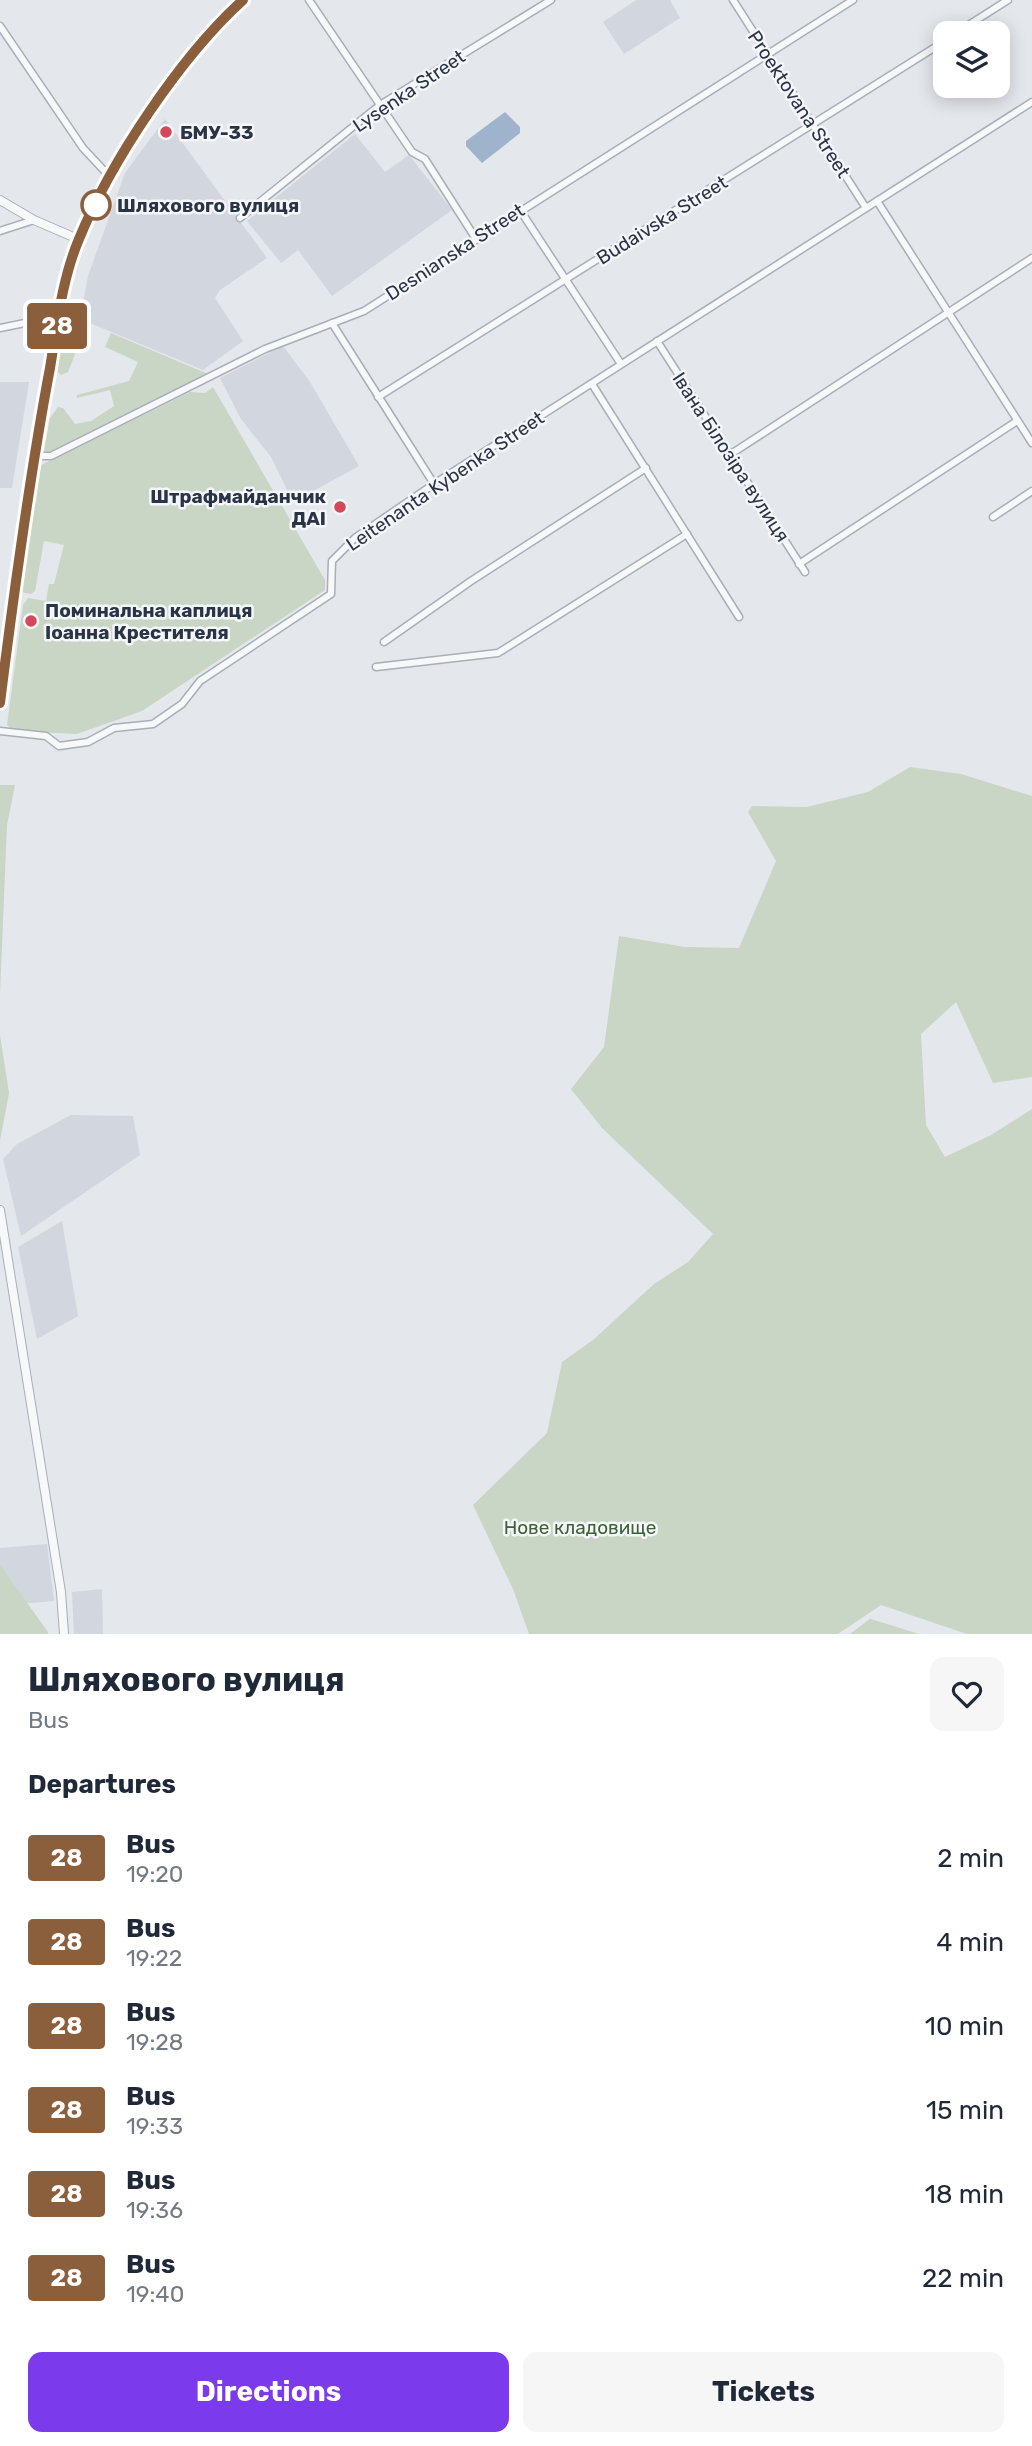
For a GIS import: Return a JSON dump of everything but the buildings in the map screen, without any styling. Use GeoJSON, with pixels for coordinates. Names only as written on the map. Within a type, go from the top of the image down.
{"type":"FeatureCollection","features":[{"type":"Feature","properties":{"kind":"street"},"geometry":{"type":"LineString","coordinates":[[0,703],[34,456],[59,316],[78,239],[110,177],[197,50],[243,0]]}},
{"type":"Feature","properties":{"kind":"street"},"geometry":{"type":"LineString","coordinates":[[309,0],[412,152],[425,159],[476,239]]}},
{"type":"Feature","properties":{"kind":"street","name":"Lysenka Street"},"geometry":{"type":"LineString","coordinates":[[240,218],[380,106],[551,0]]}},
{"type":"Feature","properties":{"kind":"street","name":"Proektovana Street"},"geometry":{"type":"LineString","coordinates":[[733,0],[866,208]]}},
{"type":"Feature","properties":{"kind":"street"},"geometry":{"type":"LineString","coordinates":[[838,0],[843,8]]}},
{"type":"Feature","properties":{"kind":"street","name":"Desnianska Street"},"geometry":{"type":"LineString","coordinates":[[34,456],[51,456],[265,349],[364,311],[853,0]]}},
{"type":"Feature","properties":{"kind":"street"},"geometry":{"type":"LineString","coordinates":[[975,21],[1008,0]]}},
{"type":"Feature","properties":{"kind":"street"},"geometry":{"type":"LineString","coordinates":[[0,26],[83,148],[110,177]]}},
{"type":"Feature","properties":{"kind":"street","name":"Budaivska Street"},"geometry":{"type":"LineString","coordinates":[[378,397],[933,49]]}},
{"type":"Feature","properties":{"kind":"street"},"geometry":{"type":"LineString","coordinates":[[520,210],[621,364],[1032,103]]}},
{"type":"Feature","properties":{"kind":"street"},"geometry":{"type":"LineString","coordinates":[[0,200],[34,220],[78,239]]}},
{"type":"Feature","properties":{"kind":"street"},"geometry":{"type":"LineString","coordinates":[[877,201],[946,313],[1032,443]]}},
{"type":"Feature","properties":{"kind":"street"},"geometry":{"type":"LineString","coordinates":[[0,231],[34,220]]}},
{"type":"Feature","properties":{"kind":"street"},"geometry":{"type":"LineString","coordinates":[[731,454],[1032,258]]}},
{"type":"Feature","properties":{"kind":"street"},"geometry":{"type":"LineString","coordinates":[[0,328],[59,316]]}},
{"type":"Feature","properties":{"kind":"street"},"geometry":{"type":"LineString","coordinates":[[331,323],[434,484]]}},
{"type":"Feature","properties":{"kind":"street","name":"Івана Білозіра вулиця"},"geometry":{"type":"LineString","coordinates":[[657,341],[805,572]]}},
{"type":"Feature","properties":{"kind":"street","name":"Leitenanta Kybenka Street"},"geometry":{"type":"LineString","coordinates":[[0,731],[46,736],[59,746],[88,743],[114,728],[153,724],[182,704],[200,681],[331,594],[332,561],[341,551],[434,484],[621,364]]}},
{"type":"Feature","properties":{"kind":"street"},"geometry":{"type":"LineString","coordinates":[[592,384],[739,617]]}},
{"type":"Feature","properties":{"kind":"street"},"geometry":{"type":"LineString","coordinates":[[799,564],[1017,421]]}},
{"type":"Feature","properties":{"kind":"street"},"geometry":{"type":"LineString","coordinates":[[384,642],[471,581],[646,468]]}},
{"type":"Feature","properties":{"kind":"street"},"geometry":{"type":"LineString","coordinates":[[993,517],[1032,491]]}},
{"type":"Feature","properties":{"kind":"street"},"geometry":{"type":"LineString","coordinates":[[376,667],[498,653],[687,534]]}},
{"type":"Feature","properties":{"kind":"street"},"geometry":{"type":"LineString","coordinates":[[0,1210],[61,1592],[64,1634]]}},
{"type":"Feature","properties":{"kind":"shaded area"},"geometry":{"type":"Polygon","coordinates":[[[636,0],[670,0],[680,18],[624,54],[603,22],[636,0]]]}},
{"type":"Feature","properties":{"kind":"shaded area"},"geometry":{"type":"Polygon","coordinates":[[[165,119],[267,258],[220,290],[215,298],[243,341],[203,370],[80,319],[88,276],[125,173],[165,119]]]}},
{"type":"Feature","properties":{"kind":"shaded area"},"geometry":{"type":"Polygon","coordinates":[[[355,134],[385,172],[409,155],[452,210],[332,296],[298,250],[281,263],[247,221],[355,134]]]}},
{"type":"Feature","properties":{"kind":"shaded area"},"geometry":{"type":"Polygon","coordinates":[[[283,346],[310,382],[359,466],[293,502],[271,457],[241,419],[220,378],[283,346]]]}},
{"type":"Feature","properties":{"kind":"shaded area"},"geometry":{"type":"Polygon","coordinates":[[[0,382],[29,382],[12,488],[0,488],[0,382]]]}},
{"type":"Feature","properties":{"kind":"shaded area"},"geometry":{"type":"Polygon","coordinates":[[[71,1115],[133,1116],[140,1155],[21,1236],[3,1159],[17,1144],[71,1115]]]}},
{"type":"Feature","properties":{"kind":"shaded area"},"geometry":{"type":"Polygon","coordinates":[[[62,1221],[78,1316],[37,1339],[18,1247],[62,1221]]]}},
{"type":"Feature","properties":{"kind":"shaded area"},"geometry":{"type":"Polygon","coordinates":[[[47,1544],[54,1601],[19,1604],[0,1575],[0,1548],[47,1544]]]}},
{"type":"Feature","properties":{"kind":"shaded area"},"geometry":{"type":"Polygon","coordinates":[[[102,1589],[103,1634],[74,1634],[72,1592],[102,1589]]]}},
{"type":"Feature","properties":{"kind":"green space"},"geometry":{"type":"Polygon","coordinates":[[[111,333],[208,374],[51,453],[44,451],[50,418],[58,407],[63,408],[75,424],[91,421],[114,406],[110,390],[77,398],[77,395],[129,381],[138,362],[105,347],[111,333]]]}},
{"type":"Feature","properties":{"kind":"green space"},"geometry":{"type":"Polygon","coordinates":[[[64,339],[69,339],[77,349],[68,372],[61,375],[56,370],[59,345],[64,339]]]}},
{"type":"Feature","properties":{"kind":"green space"},"geometry":{"type":"Polygon","coordinates":[[[213,387],[325,580],[325,590],[142,711],[77,734],[14,731],[7,725],[23,605],[28,598],[46,601],[49,584],[54,584],[64,545],[44,541],[35,591],[31,594],[20,592],[39,466],[190,392],[205,393],[213,387]]]}},
{"type":"Feature","properties":{"kind":"green space","name":"Нове кладовище"},"geometry":{"type":"Polygon","coordinates":[[[910,767],[961,774],[1032,796],[1032,1077],[993,1083],[956,1002],[921,1034],[926,1125],[945,1157],[991,1135],[1032,1109],[1032,1634],[967,1634],[881,1605],[838,1634],[529,1634],[513,1589],[473,1505],[547,1433],[562,1362],[593,1340],[654,1284],[688,1262],[713,1234],[602,1128],[571,1089],[604,1047],[619,936],[685,947],[739,948],[776,861],[748,812],[752,806],[807,807],[868,792],[910,767]]]}},
{"type":"Feature","properties":{"kind":"green space"},"geometry":{"type":"Polygon","coordinates":[[[0,785],[15,785],[7,825],[0,994],[0,785]]]}},
{"type":"Feature","properties":{"kind":"green space"},"geometry":{"type":"Polygon","coordinates":[[[0,1035],[9,1093],[0,1141],[0,1035]]]}},
{"type":"Feature","properties":{"kind":"green space"},"geometry":{"type":"Polygon","coordinates":[[[0,1565],[48,1632],[48,1634],[0,1634],[0,1565]]]}},
{"type":"Feature","properties":{"kind":"green space"},"geometry":{"type":"Polygon","coordinates":[[[871,1619],[919,1634],[850,1634],[871,1619]]]}},
{"type":"Feature","properties":{"kind":"water"},"geometry":{"type":"Polygon","coordinates":[[[505,112],[520,127],[520,133],[482,163],[466,146],[466,141],[505,112]]]}},
{"type":"Feature","properties":{"kind":"bus line","name":"28"},"geometry":{"type":"LineString","coordinates":[[0,703],[34,456],[68,271],[78,239],[110,177],[159,101],[223,18],[243,0]]}},
{"type":"Feature","properties":{"kind":"place","name":"БМУ-33"},"geometry":{"type":"Point","coordinates":[166,132]}},
{"type":"Feature","properties":{"kind":"place","name":"Шляхового вулиця"},"geometry":{"type":"Point","coordinates":[96,205]}},
{"type":"Feature","properties":{"kind":"place","name":"Штрафмайданчик ДАІ"},"geometry":{"type":"Point","coordinates":[340,507]}},
{"type":"Feature","properties":{"kind":"place","name":"Поминальна каплиця Іоанна Крестителя"},"geometry":{"type":"Point","coordinates":[31,621]}}]}
